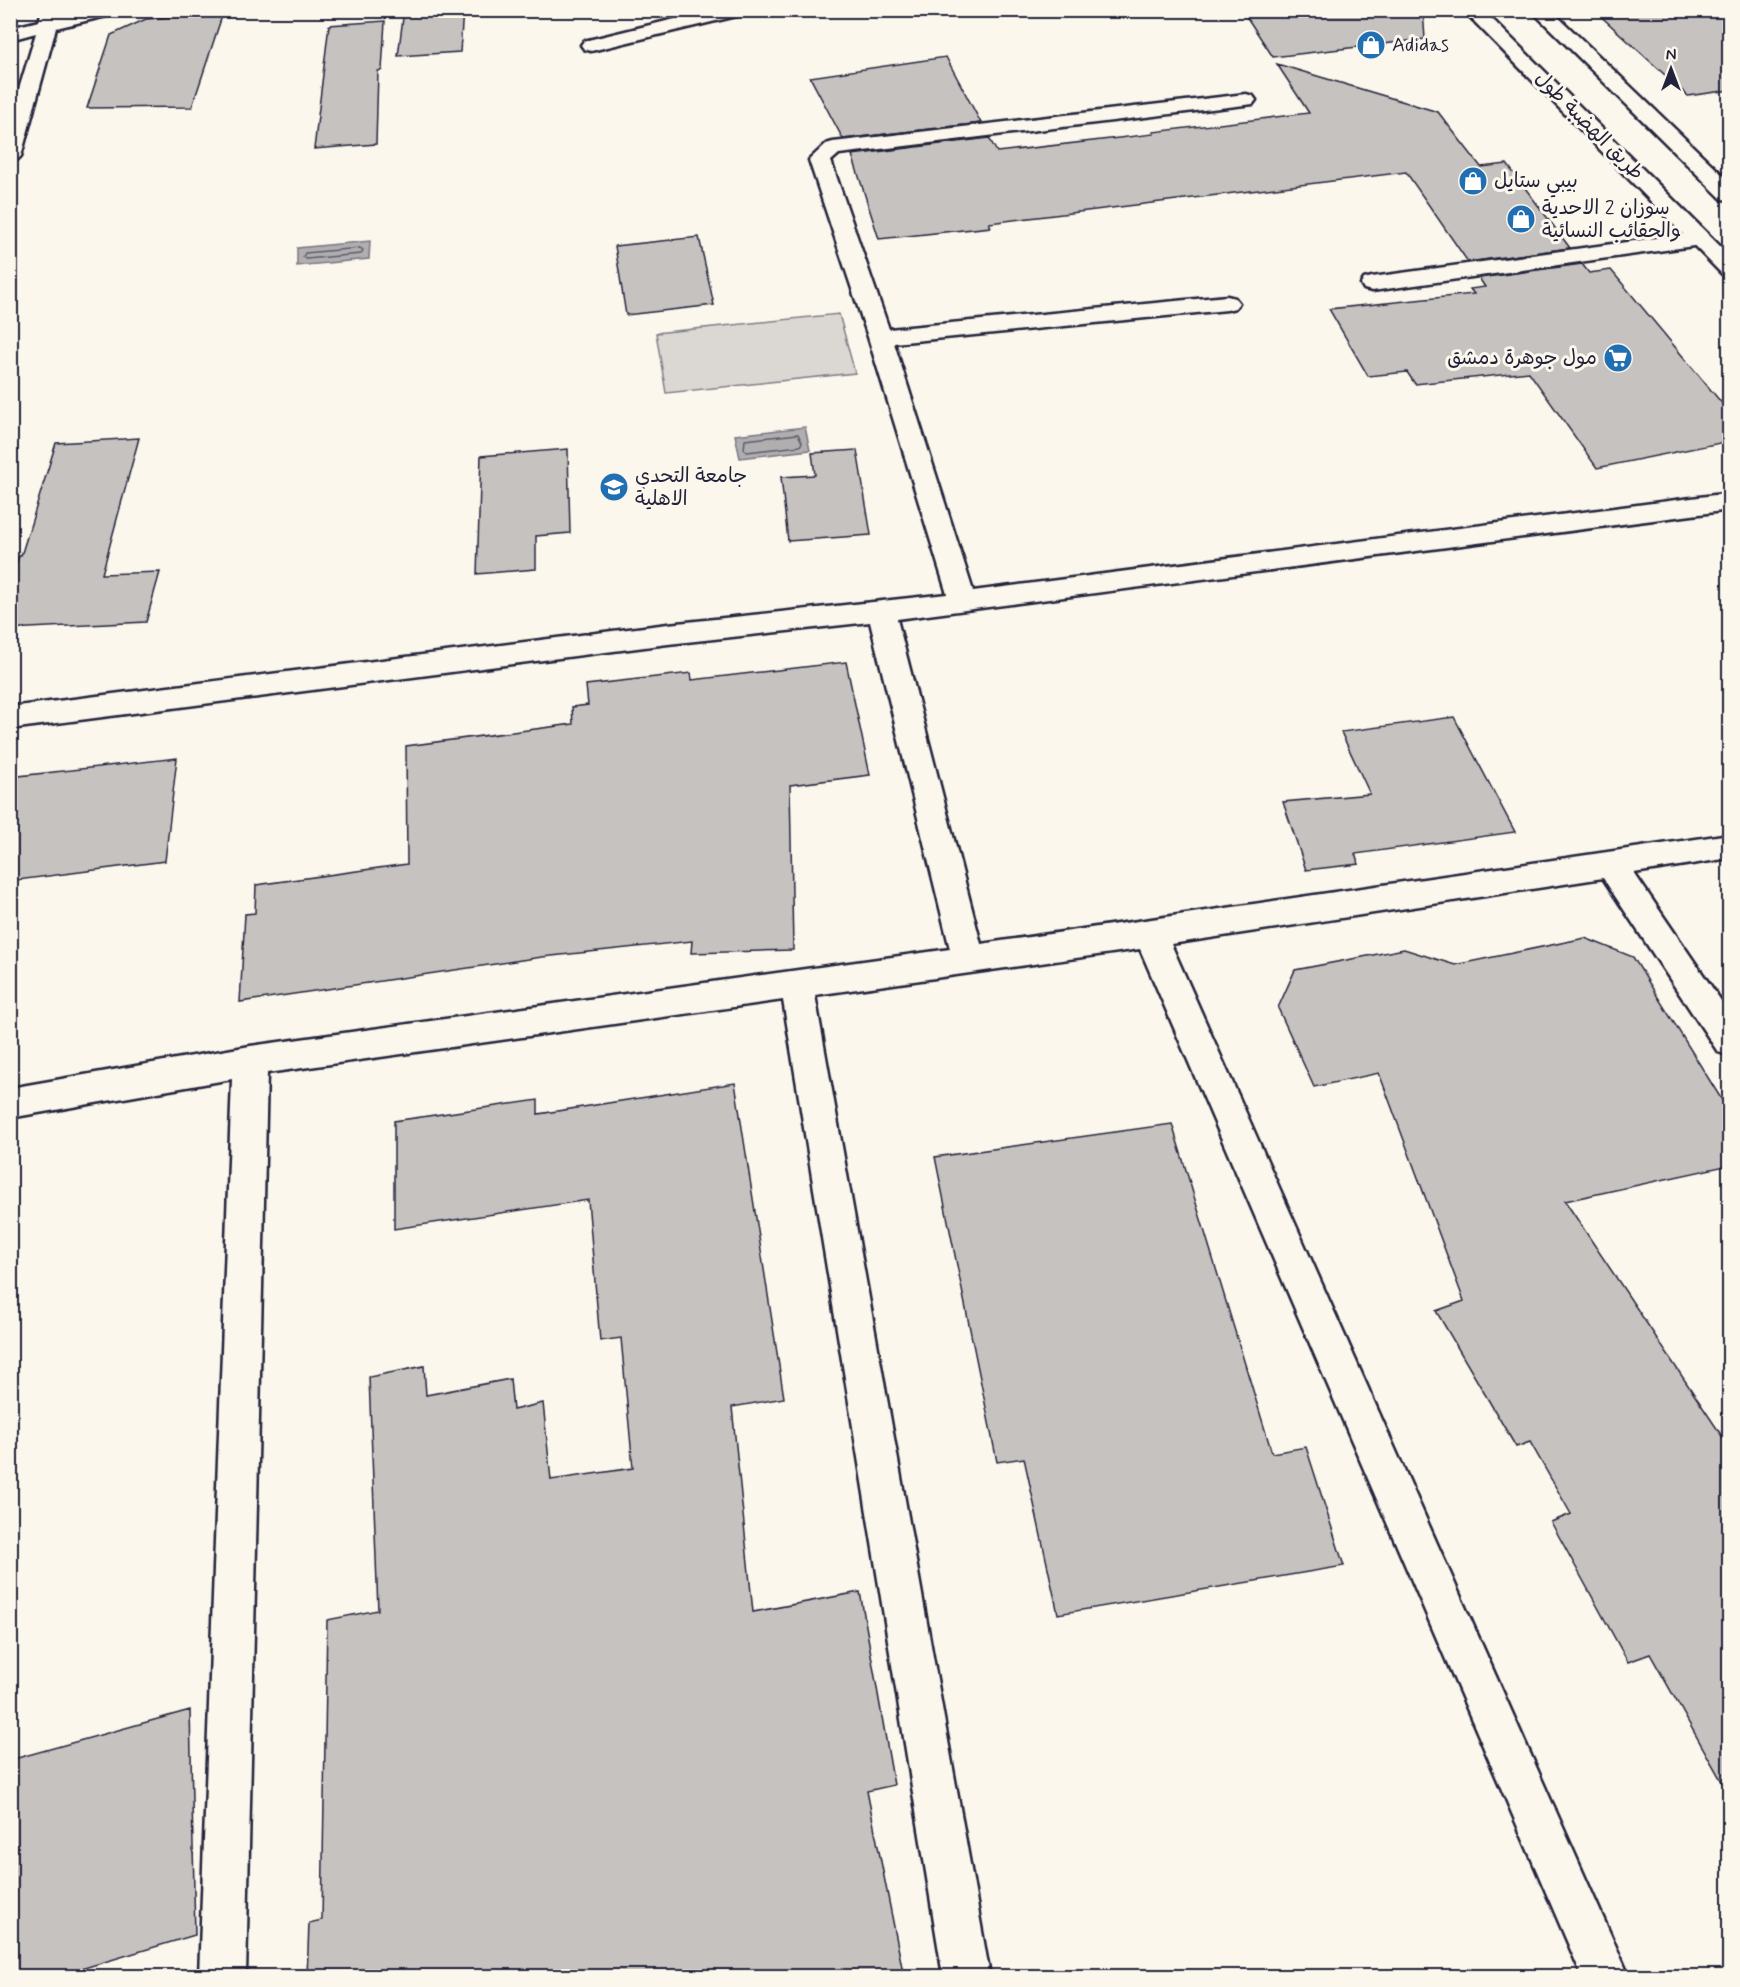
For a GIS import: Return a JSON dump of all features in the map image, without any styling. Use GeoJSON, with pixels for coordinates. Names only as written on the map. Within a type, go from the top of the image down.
{"type":"FeatureCollection","features":[{"type":"Feature","properties":{"kind":"main road"},"geometry":{"type":"LineString","coordinates":[[10,34],[50,18],[108,10]]}},
{"type":"Feature","properties":{"kind":"main road"},"geometry":{"type":"LineString","coordinates":[[591,45],[738,10]]}},
{"type":"Feature","properties":{"kind":"main road","name":"طريق الهضبة طول"},"geometry":{"type":"LineString","coordinates":[[1540,10],[1730,194]]}},
{"type":"Feature","properties":{"kind":"main road","name":"طريق الهضبة طول"},"geometry":{"type":"LineString","coordinates":[[1470,12],[1543,79],[1730,270]]}},
{"type":"Feature","properties":{"kind":"main road"},"geometry":{"type":"LineString","coordinates":[[10,156],[50,18]]}},
{"type":"Feature","properties":{"kind":"main road"},"geometry":{"type":"LineString","coordinates":[[963,602],[880,337],[820,160],[833,148],[1246,100]]}},
{"type":"Feature","properties":{"kind":"main road"},"geometry":{"type":"LineString","coordinates":[[1372,284],[1700,239]]}},
{"type":"Feature","properties":{"kind":"main road"},"geometry":{"type":"LineString","coordinates":[[880,337],[1227,303]]}},
{"type":"Feature","properties":{"kind":"main road"},"geometry":{"type":"LineString","coordinates":[[10,718],[668,634],[963,602],[1730,501]]}},
{"type":"Feature","properties":{"kind":"main road"},"geometry":{"type":"LineString","coordinates":[[881,611],[969,960]]}},
{"type":"Feature","properties":{"kind":"main road"},"geometry":{"type":"LineString","coordinates":[[10,1103],[250,1061],[1150,934],[1730,846]]}},
{"type":"Feature","properties":{"kind":"main road"},"geometry":{"type":"LineString","coordinates":[[1611,864],[1730,1041]]}},
{"type":"Feature","properties":{"kind":"main road"},"geometry":{"type":"LineString","coordinates":[[1150,934],[1606,1977]]}},
{"type":"Feature","properties":{"kind":"main road"},"geometry":{"type":"LineString","coordinates":[[796,985],[967,1977]]}},
{"type":"Feature","properties":{"kind":"main road"},"geometry":{"type":"LineString","coordinates":[[222,1977],[250,1061]]}},
{"type":"Feature","properties":{"kind":"shaded area"},"geometry":{"type":"Polygon","coordinates":[[[839,314],[855,373],[666,393],[656,333],[839,314]]]}},
{"type":"Feature","properties":{"kind":"water"},"geometry":{"type":"Polygon","coordinates":[[[370,241],[369,259],[297,266],[297,248],[370,241]]]}},
{"type":"Feature","properties":{"kind":"water"},"geometry":{"type":"Polygon","coordinates":[[[805,427],[810,450],[740,458],[735,435],[805,427]]]}},
{"type":"Feature","properties":{"kind":"building"},"geometry":{"type":"Polygon","coordinates":[[[404,10],[463,10],[460,52],[398,56],[404,10]]]}},
{"type":"Feature","properties":{"kind":"building"},"geometry":{"type":"Polygon","coordinates":[[[1242,10],[1423,10],[1425,39],[1273,57],[1242,10]]]}},
{"type":"Feature","properties":{"kind":"building"},"geometry":{"type":"Polygon","coordinates":[[[1594,10],[1730,10],[1730,90],[1688,96],[1594,10]]]}},
{"type":"Feature","properties":{"kind":"building"},"geometry":{"type":"Polygon","coordinates":[[[223,13],[192,107],[87,108],[111,35],[146,19],[223,13]]]}},
{"type":"Feature","properties":{"kind":"building"},"geometry":{"type":"Polygon","coordinates":[[[385,21],[382,70],[378,71],[376,144],[314,149],[329,25],[385,21]]]}},
{"type":"Feature","properties":{"kind":"building"},"geometry":{"type":"Polygon","coordinates":[[[946,57],[981,123],[843,139],[810,77],[946,57]]]}},
{"type":"Feature","properties":{"kind":"building"},"geometry":{"type":"Polygon","coordinates":[[[1277,64],[1438,112],[1481,167],[1507,164],[1570,248],[1468,262],[1406,172],[989,223],[991,227],[879,239],[852,155],[989,138],[997,152],[1309,113],[1277,64]]]}},
{"type":"Feature","properties":{"kind":"building"},"geometry":{"type":"Polygon","coordinates":[[[699,237],[714,305],[626,315],[615,246],[699,237]]]}},
{"type":"Feature","properties":{"kind":"building"},"geometry":{"type":"Polygon","coordinates":[[[1582,264],[1589,273],[1611,270],[1730,413],[1730,441],[1597,468],[1529,372],[1415,384],[1407,372],[1368,376],[1329,309],[1474,294],[1470,289],[1485,287],[1479,278],[1582,264]]]}},
{"type":"Feature","properties":{"kind":"building"},"geometry":{"type":"Polygon","coordinates":[[[139,438],[102,574],[160,572],[146,622],[10,629],[10,580],[19,556],[21,556],[56,443],[139,438]]]}},
{"type":"Feature","properties":{"kind":"building"},"geometry":{"type":"Polygon","coordinates":[[[568,449],[570,533],[536,536],[536,569],[477,574],[481,456],[568,449]]]}},
{"type":"Feature","properties":{"kind":"building"},"geometry":{"type":"Polygon","coordinates":[[[857,450],[871,535],[788,541],[781,477],[815,475],[812,453],[857,450]]]}},
{"type":"Feature","properties":{"kind":"building"},"geometry":{"type":"Polygon","coordinates":[[[846,662],[870,775],[790,785],[793,950],[691,953],[692,941],[542,957],[240,1002],[245,914],[255,913],[256,885],[407,864],[406,746],[573,724],[572,707],[588,705],[586,685],[691,673],[692,680],[846,662]]]}},
{"type":"Feature","properties":{"kind":"building"},"geometry":{"type":"Polygon","coordinates":[[[1454,717],[1515,832],[1355,854],[1359,864],[1306,870],[1283,802],[1370,794],[1341,732],[1454,717]]]}},
{"type":"Feature","properties":{"kind":"building"},"geometry":{"type":"Polygon","coordinates":[[[177,758],[165,861],[10,881],[10,777],[177,758]]]}},
{"type":"Feature","properties":{"kind":"building"},"geometry":{"type":"Polygon","coordinates":[[[1585,938],[1633,957],[1730,1113],[1730,1165],[1565,1201],[1730,1448],[1730,1796],[1650,1654],[1628,1662],[1551,1522],[1571,1514],[1530,1442],[1516,1447],[1436,1311],[1464,1301],[1379,1073],[1314,1087],[1278,1008],[1295,970],[1404,949],[1455,965],[1585,938]]]}},
{"type":"Feature","properties":{"kind":"building"},"geometry":{"type":"Polygon","coordinates":[[[735,1083],[784,1398],[732,1407],[753,1612],[860,1592],[894,1785],[867,1791],[904,1977],[307,1977],[309,1923],[322,1920],[327,1620],[378,1610],[369,1377],[424,1366],[426,1395],[510,1379],[513,1410],[543,1403],[551,1480],[633,1468],[621,1338],[600,1341],[588,1200],[394,1229],[394,1121],[538,1100],[538,1114],[735,1083]]]}},
{"type":"Feature","properties":{"kind":"building"},"geometry":{"type":"Polygon","coordinates":[[[1172,1124],[1272,1453],[1306,1447],[1344,1566],[1058,1614],[1024,1458],[997,1462],[935,1157],[1172,1124]]]}},
{"type":"Feature","properties":{"kind":"building"},"geometry":{"type":"Polygon","coordinates":[[[190,1710],[195,1935],[54,1977],[10,1977],[10,1760],[190,1710]]]}},
{"type":"Feature","properties":{"kind":"place","name":"Adidas"},"geometry":{"type":"Point","coordinates":[1371,45]}},
{"type":"Feature","properties":{"kind":"place","name":"بيبي ستايل"},"geometry":{"type":"Point","coordinates":[1473,181]}},
{"type":"Feature","properties":{"kind":"place","name":"سوزان 2 الاحدية والحقائب النسائية"},"geometry":{"type":"Point","coordinates":[1521,219]}},
{"type":"Feature","properties":{"kind":"place","name":"مول جوهرة دمشق"},"geometry":{"type":"Point","coordinates":[1618,358]}},
{"type":"Feature","properties":{"kind":"place","name":"جامعة التحدي الاهلية"},"geometry":{"type":"Point","coordinates":[614,487]}}]}
